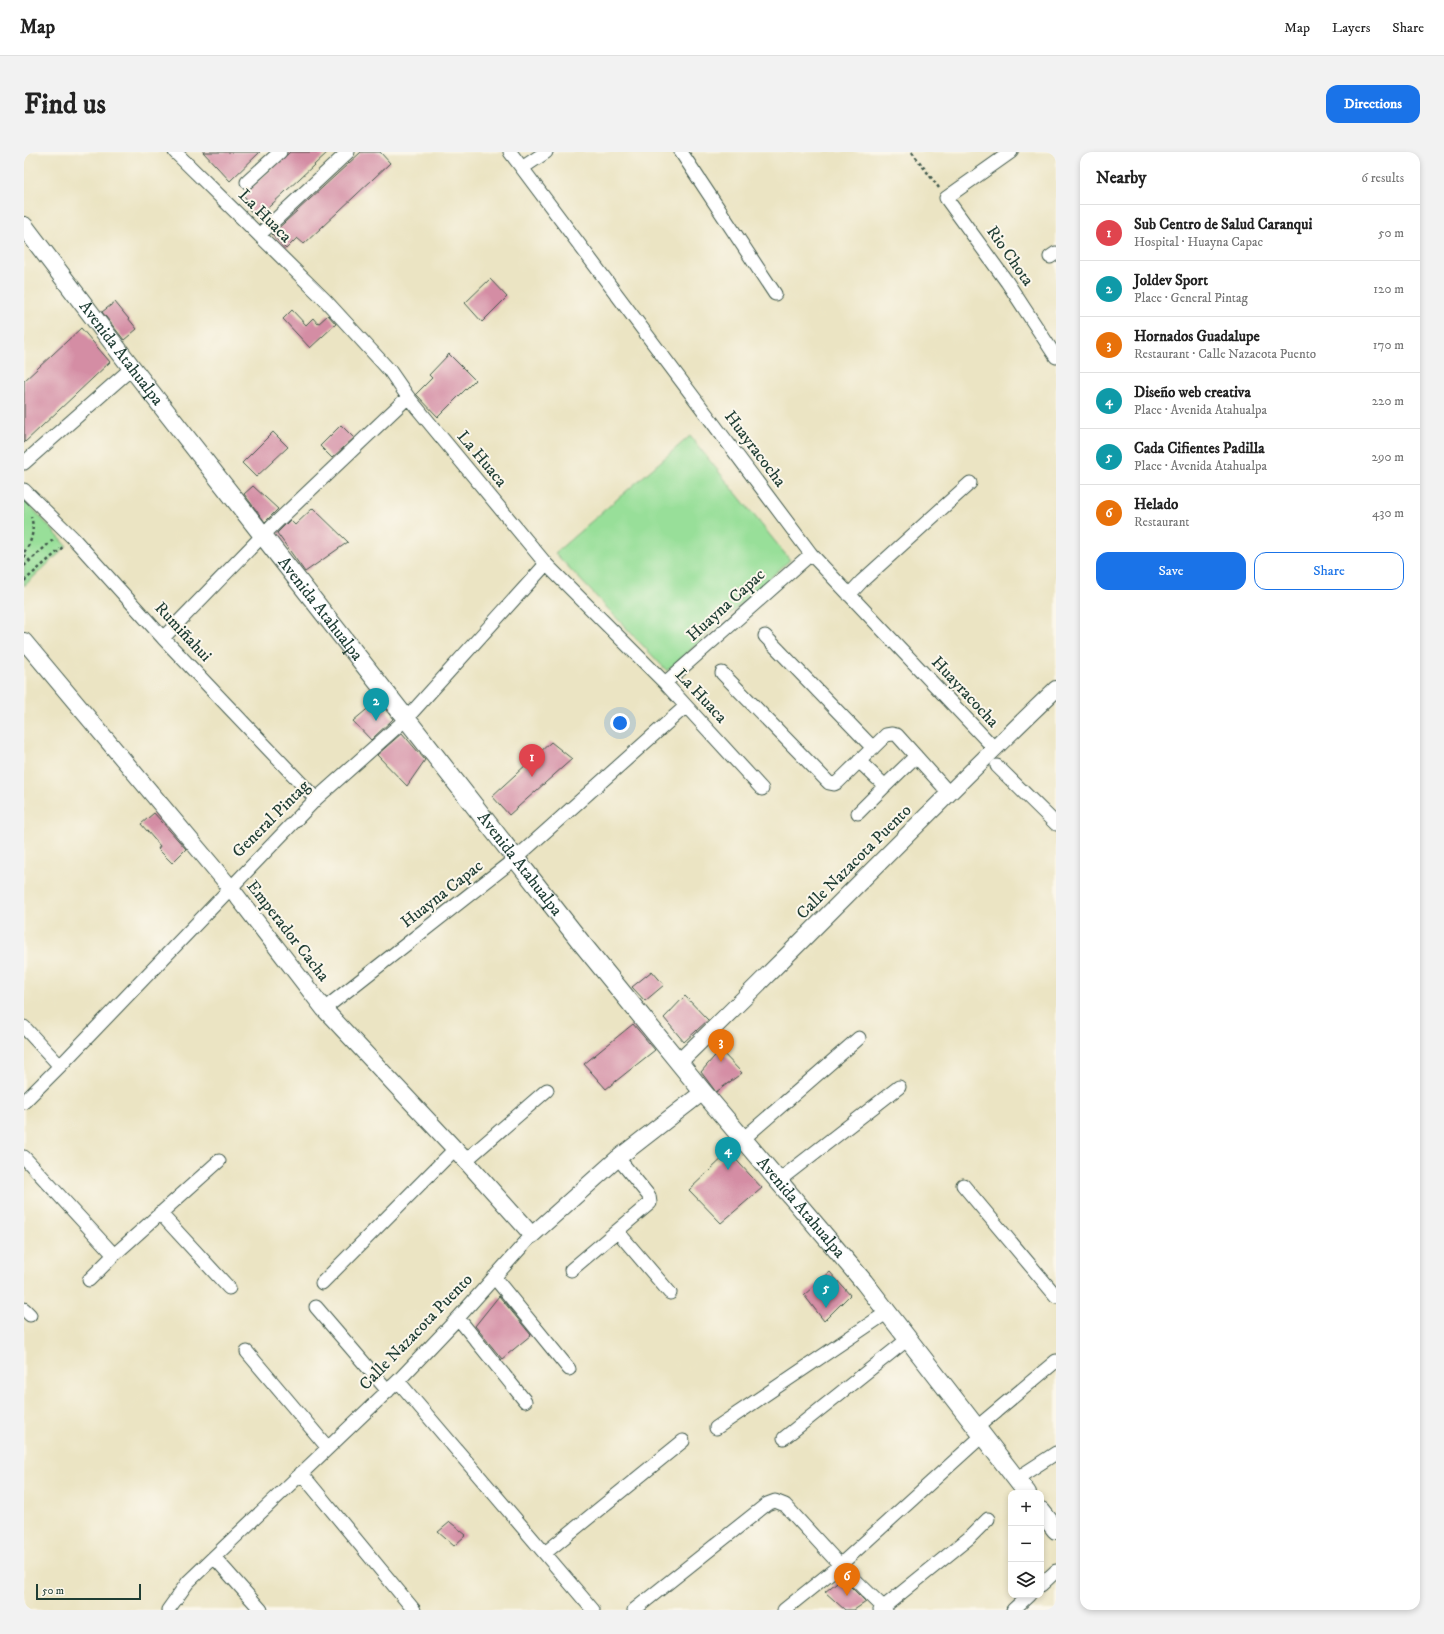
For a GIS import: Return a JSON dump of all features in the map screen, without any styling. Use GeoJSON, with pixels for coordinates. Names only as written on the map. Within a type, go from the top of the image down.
{"type":"FeatureCollection","features":[{"type":"Feature","properties":{"kind":"main road","name":"Avenida Atahualpa"},"geometry":{"type":"LineString","coordinates":[[24,226],[132,368],[580,941],[703,1092],[864,1282],[886,1313],[908,1339],[1025,1490]]}},
{"type":"Feature","properties":{"kind":"main road"},"geometry":{"type":"LineString","coordinates":[[1044,1515],[1056,1530]]}},
{"type":"Feature","properties":{"kind":"street","name":"La Huaca"},"geometry":{"type":"LineString","coordinates":[[175,152],[330,305],[390,371],[408,397],[546,564],[665,683],[762,789]]}},
{"type":"Feature","properties":{"kind":"street"},"geometry":{"type":"LineString","coordinates":[[259,235],[348,152]]}},
{"type":"Feature","properties":{"kind":"street","name":"Huayracocha"},"geometry":{"type":"LineString","coordinates":[[510,152],[811,554],[994,748]]}},
{"type":"Feature","properties":{"kind":"street"},"geometry":{"type":"LineString","coordinates":[[522,168],[546,152]]}},
{"type":"Feature","properties":{"kind":"street"},"geometry":{"type":"LineString","coordinates":[[681,152],[775,294]]}},
{"type":"Feature","properties":{"kind":"street"},"geometry":{"type":"LineString","coordinates":[[946,198],[1011,152]]}},
{"type":"Feature","properties":{"kind":"street"},"geometry":{"type":"LineString","coordinates":[[247,182],[274,154]]}},
{"type":"Feature","properties":{"kind":"street","name":"Rio Chota"},"geometry":{"type":"LineString","coordinates":[[946,198],[1007,282],[1056,357]]}},
{"type":"Feature","properties":{"kind":"street"},"geometry":{"type":"LineString","coordinates":[[24,463],[132,368]]}},
{"type":"Feature","properties":{"kind":"street"},"geometry":{"type":"LineString","coordinates":[[163,638],[263,535],[408,397]]}},
{"type":"Feature","properties":{"kind":"street"},"geometry":{"type":"LineString","coordinates":[[849,595],[862,581],[970,483]]}},
{"type":"Feature","properties":{"kind":"street","name":"Rumiñahui"},"geometry":{"type":"LineString","coordinates":[[24,490],[73,538],[163,638],[316,799]]}},
{"type":"Feature","properties":{"kind":"street","name":"Huayna Capac"},"geometry":{"type":"LineString","coordinates":[[665,683],[811,554]]}},
{"type":"Feature","properties":{"kind":"street","name":"General Pintag"},"geometry":{"type":"LineString","coordinates":[[24,1102],[316,799],[406,719],[546,564]]}},
{"type":"Feature","properties":{"kind":"street"},"geometry":{"type":"LineString","coordinates":[[765,636],[872,748]]}},
{"type":"Feature","properties":{"kind":"street","name":"Emperador Cacha"},"geometry":{"type":"LineString","coordinates":[[24,641],[230,887],[324,1009],[532,1235]]}},
{"type":"Feature","properties":{"kind":"street"},"geometry":{"type":"LineString","coordinates":[[722,673],[829,784],[838,782],[886,735],[892,734],[897,735],[949,793]]}},
{"type":"Feature","properties":{"kind":"street","name":"Calle Nazacota Puento"},"geometry":{"type":"LineString","coordinates":[[679,1062],[994,748],[1056,689]]}},
{"type":"Feature","properties":{"kind":"street","name":"Huayna Capac"},"geometry":{"type":"LineString","coordinates":[[324,1009],[516,858],[686,706]]}},
{"type":"Feature","properties":{"kind":"street"},"geometry":{"type":"LineString","coordinates":[[858,813],[916,756]]}},
{"type":"Feature","properties":{"kind":"street"},"geometry":{"type":"LineString","coordinates":[[859,761],[885,786]]}},
{"type":"Feature","properties":{"kind":"street"},"geometry":{"type":"LineString","coordinates":[[997,766],[1056,824]]}},
{"type":"Feature","properties":{"kind":"street"},"geometry":{"type":"LineString","coordinates":[[24,1027],[60,1066]]}},
{"type":"Feature","properties":{"kind":"street"},"geometry":{"type":"LineString","coordinates":[[743,1139],[859,1038]]}},
{"type":"Feature","properties":{"kind":"street"},"geometry":{"type":"LineString","coordinates":[[778,1180],[899,1087]]}},
{"type":"Feature","properties":{"kind":"street"},"geometry":{"type":"LineString","coordinates":[[322,1283],[460,1155],[547,1090]]}},
{"type":"Feature","properties":{"kind":"street","name":"Calle Nazacota Puento"},"geometry":{"type":"LineString","coordinates":[[168,1610],[188,1582],[398,1381],[458,1318],[532,1235],[618,1158],[703,1092]]}},
{"type":"Feature","properties":{"kind":"street"},"geometry":{"type":"LineString","coordinates":[[24,1157],[114,1254]]}},
{"type":"Feature","properties":{"kind":"street"},"geometry":{"type":"LineString","coordinates":[[571,1270],[618,1232],[650,1203],[649,1196],[618,1158]]}},
{"type":"Feature","properties":{"kind":"street"},"geometry":{"type":"LineString","coordinates":[[89,1280],[114,1254],[219,1161]]}},
{"type":"Feature","properties":{"kind":"street"},"geometry":{"type":"LineString","coordinates":[[963,1185],[1056,1296]]}},
{"type":"Feature","properties":{"kind":"street"},"geometry":{"type":"LineString","coordinates":[[160,1213],[229,1288]]}},
{"type":"Feature","properties":{"kind":"street"},"geometry":{"type":"LineString","coordinates":[[618,1232],[670,1293]]}},
{"type":"Feature","properties":{"kind":"street"},"geometry":{"type":"LineString","coordinates":[[494,1277],[569,1369]]}},
{"type":"Feature","properties":{"kind":"street"},"geometry":{"type":"LineString","coordinates":[[316,1307],[388,1391]]}},
{"type":"Feature","properties":{"kind":"street"},"geometry":{"type":"LineString","coordinates":[[716,1428],[886,1313]]}},
{"type":"Feature","properties":{"kind":"street"},"geometry":{"type":"LineString","coordinates":[[458,1318],[524,1401]]}},
{"type":"Feature","properties":{"kind":"street"},"geometry":{"type":"LineString","coordinates":[[784,1438],[908,1339]]}},
{"type":"Feature","properties":{"kind":"street"},"geometry":{"type":"LineString","coordinates":[[247,1352],[328,1448]]}},
{"type":"Feature","properties":{"kind":"street"},"geometry":{"type":"LineString","coordinates":[[784,1610],[840,1565],[979,1432],[1056,1361]]}},
{"type":"Feature","properties":{"kind":"street"},"geometry":{"type":"LineString","coordinates":[[398,1381],[593,1610]]}},
{"type":"Feature","properties":{"kind":"street"},"geometry":{"type":"LineString","coordinates":[[545,1553],[683,1441]]}},
{"type":"Feature","properties":{"kind":"street"},"geometry":{"type":"LineString","coordinates":[[1016,1479],[1056,1453]]}},
{"type":"Feature","properties":{"kind":"street"},"geometry":{"type":"LineString","coordinates":[[301,1473],[414,1610]]}},
{"type":"Feature","properties":{"kind":"street"},"geometry":{"type":"LineString","coordinates":[[634,1610],[767,1504],[775,1501],[785,1505],[883,1609],[969,1538],[988,1519]]}},
{"type":"Feature","properties":{"kind":"street"},"geometry":{"type":"LineString","coordinates":[[214,1557],[261,1610]]}},
{"type":"Feature","properties":{"kind":"street"},"geometry":{"type":"LineString","coordinates":[[1044,1582],[1056,1571]]}},
{"type":"Feature","properties":{"kind":"street"},"geometry":{"type":"LineString","coordinates":[[1012,1610],[1026,1598]]}},
{"type":"Feature","properties":{"kind":"path"},"geometry":{"type":"LineString","coordinates":[[912,152],[946,198]]}},
{"type":"Feature","properties":{"kind":"path"},"geometry":{"type":"LineString","coordinates":[[30,561],[24,553],[28,548],[32,535],[33,521],[31,514]]}},
{"type":"Feature","properties":{"kind":"path"},"geometry":{"type":"LineString","coordinates":[[24,566],[56,537],[51,531]]}},
{"type":"Feature","properties":{"kind":"path"},"geometry":{"type":"LineString","coordinates":[[24,582],[73,538]]}},
{"type":"Feature","properties":{"kind":"green space"},"geometry":{"type":"Polygon","coordinates":[[[690,436],[790,560],[667,671],[555,553],[690,436]]]}},
{"type":"Feature","properties":{"kind":"green space"},"geometry":{"type":"Polygon","coordinates":[[[24,499],[67,546],[24,586],[24,499]]]}},
{"type":"Feature","properties":{"kind":"building"},"geometry":{"type":"Polygon","coordinates":[[[203,152],[260,152],[230,181],[203,152]]]}},
{"type":"Feature","properties":{"kind":"building"},"geometry":{"type":"Polygon","coordinates":[[[290,152],[328,152],[257,218],[242,202],[247,199],[243,195],[290,152]]]}},
{"type":"Feature","properties":{"kind":"building"},"geometry":{"type":"Polygon","coordinates":[[[361,152],[380,152],[390,163],[304,244],[297,238],[286,249],[272,234],[361,152]]]}},
{"type":"Feature","properties":{"kind":"building"},"geometry":{"type":"Polygon","coordinates":[[[490,279],[507,297],[482,322],[465,303],[490,279]]]}},
{"type":"Feature","properties":{"kind":"building"},"geometry":{"type":"Polygon","coordinates":[[[115,302],[137,329],[124,340],[102,312],[115,302]]]}},
{"type":"Feature","properties":{"kind":"building"},"geometry":{"type":"Polygon","coordinates":[[[292,310],[306,325],[313,318],[318,324],[328,315],[336,324],[310,348],[283,319],[292,310]]]}},
{"type":"Feature","properties":{"kind":"building"},"geometry":{"type":"Polygon","coordinates":[[[81,328],[110,362],[24,443],[24,381],[81,328]]]}},
{"type":"Feature","properties":{"kind":"building"},"geometry":{"type":"Polygon","coordinates":[[[449,354],[475,380],[438,417],[416,394],[432,378],[429,375],[449,354]]]}},
{"type":"Feature","properties":{"kind":"building"},"geometry":{"type":"Polygon","coordinates":[[[341,425],[354,438],[332,458],[320,446],[341,425]]]}},
{"type":"Feature","properties":{"kind":"building"},"geometry":{"type":"Polygon","coordinates":[[[273,432],[288,447],[256,477],[242,463],[273,432]]]}},
{"type":"Feature","properties":{"kind":"building"},"geometry":{"type":"Polygon","coordinates":[[[253,486],[278,509],[265,522],[244,494],[253,486]]]}},
{"type":"Feature","properties":{"kind":"building"},"geometry":{"type":"Polygon","coordinates":[[[313,508],[348,542],[305,572],[277,533],[290,520],[295,525],[313,508]]]}},
{"type":"Feature","properties":{"kind":"building"},"geometry":{"type":"Polygon","coordinates":[[[378,700],[393,719],[371,740],[353,721],[378,700]]]}},
{"type":"Feature","properties":{"kind":"building"},"geometry":{"type":"Polygon","coordinates":[[[402,733],[425,760],[407,786],[377,755],[402,733]]]}},
{"type":"Feature","properties":{"kind":"building"},"geometry":{"type":"Polygon","coordinates":[[[551,742],[572,759],[509,815],[492,796],[551,742]]]}},
{"type":"Feature","properties":{"kind":"building"},"geometry":{"type":"Polygon","coordinates":[[[154,813],[186,849],[172,863],[158,849],[160,846],[141,824],[154,813]]]}},
{"type":"Feature","properties":{"kind":"building"},"geometry":{"type":"Polygon","coordinates":[[[652,971],[664,985],[645,1001],[632,987],[652,971]]]}},
{"type":"Feature","properties":{"kind":"building"},"geometry":{"type":"Polygon","coordinates":[[[685,996],[708,1020],[684,1042],[664,1018],[685,996]]]}},
{"type":"Feature","properties":{"kind":"building"},"geometry":{"type":"Polygon","coordinates":[[[633,1024],[655,1050],[606,1089],[584,1064],[633,1024]]]}},
{"type":"Feature","properties":{"kind":"building"},"geometry":{"type":"Polygon","coordinates":[[[720,1050],[742,1073],[716,1092],[701,1072],[720,1050]]]}},
{"type":"Feature","properties":{"kind":"building"},"geometry":{"type":"Polygon","coordinates":[[[729,1152],[762,1188],[721,1223],[689,1190],[729,1152]]]}},
{"type":"Feature","properties":{"kind":"building"},"geometry":{"type":"Polygon","coordinates":[[[830,1272],[850,1295],[824,1321],[804,1295],[830,1272]]]}},
{"type":"Feature","properties":{"kind":"building"},"geometry":{"type":"Polygon","coordinates":[[[499,1296],[531,1335],[502,1359],[475,1326],[499,1296]]]}},
{"type":"Feature","properties":{"kind":"building"},"geometry":{"type":"Polygon","coordinates":[[[450,1522],[466,1535],[454,1546],[438,1532],[450,1522]]]}},
{"type":"Feature","properties":{"kind":"building"},"geometry":{"type":"Polygon","coordinates":[[[842,1578],[866,1602],[854,1610],[845,1610],[825,1592],[842,1578]]]}},
{"type":"Feature","properties":{"kind":"place","name":"Joldev Sport"},"geometry":{"type":"Point","coordinates":[376,721]}},
{"type":"Feature","properties":{"kind":"place","name":"Sub Centro de Salud Caranqui"},"geometry":{"type":"Point","coordinates":[532,777]}},
{"type":"Feature","properties":{"kind":"place","name":"Hornados Guadalupe"},"geometry":{"type":"Point","coordinates":[721,1062]}},
{"type":"Feature","properties":{"kind":"place","name":"Diseño web creativa"},"geometry":{"type":"Point","coordinates":[728,1170]}},
{"type":"Feature","properties":{"kind":"place","name":"Cada Cifientes Padilla"},"geometry":{"type":"Point","coordinates":[826,1308]}},
{"type":"Feature","properties":{"kind":"place","name":"Helado"},"geometry":{"type":"Point","coordinates":[847,1596]}}]}
